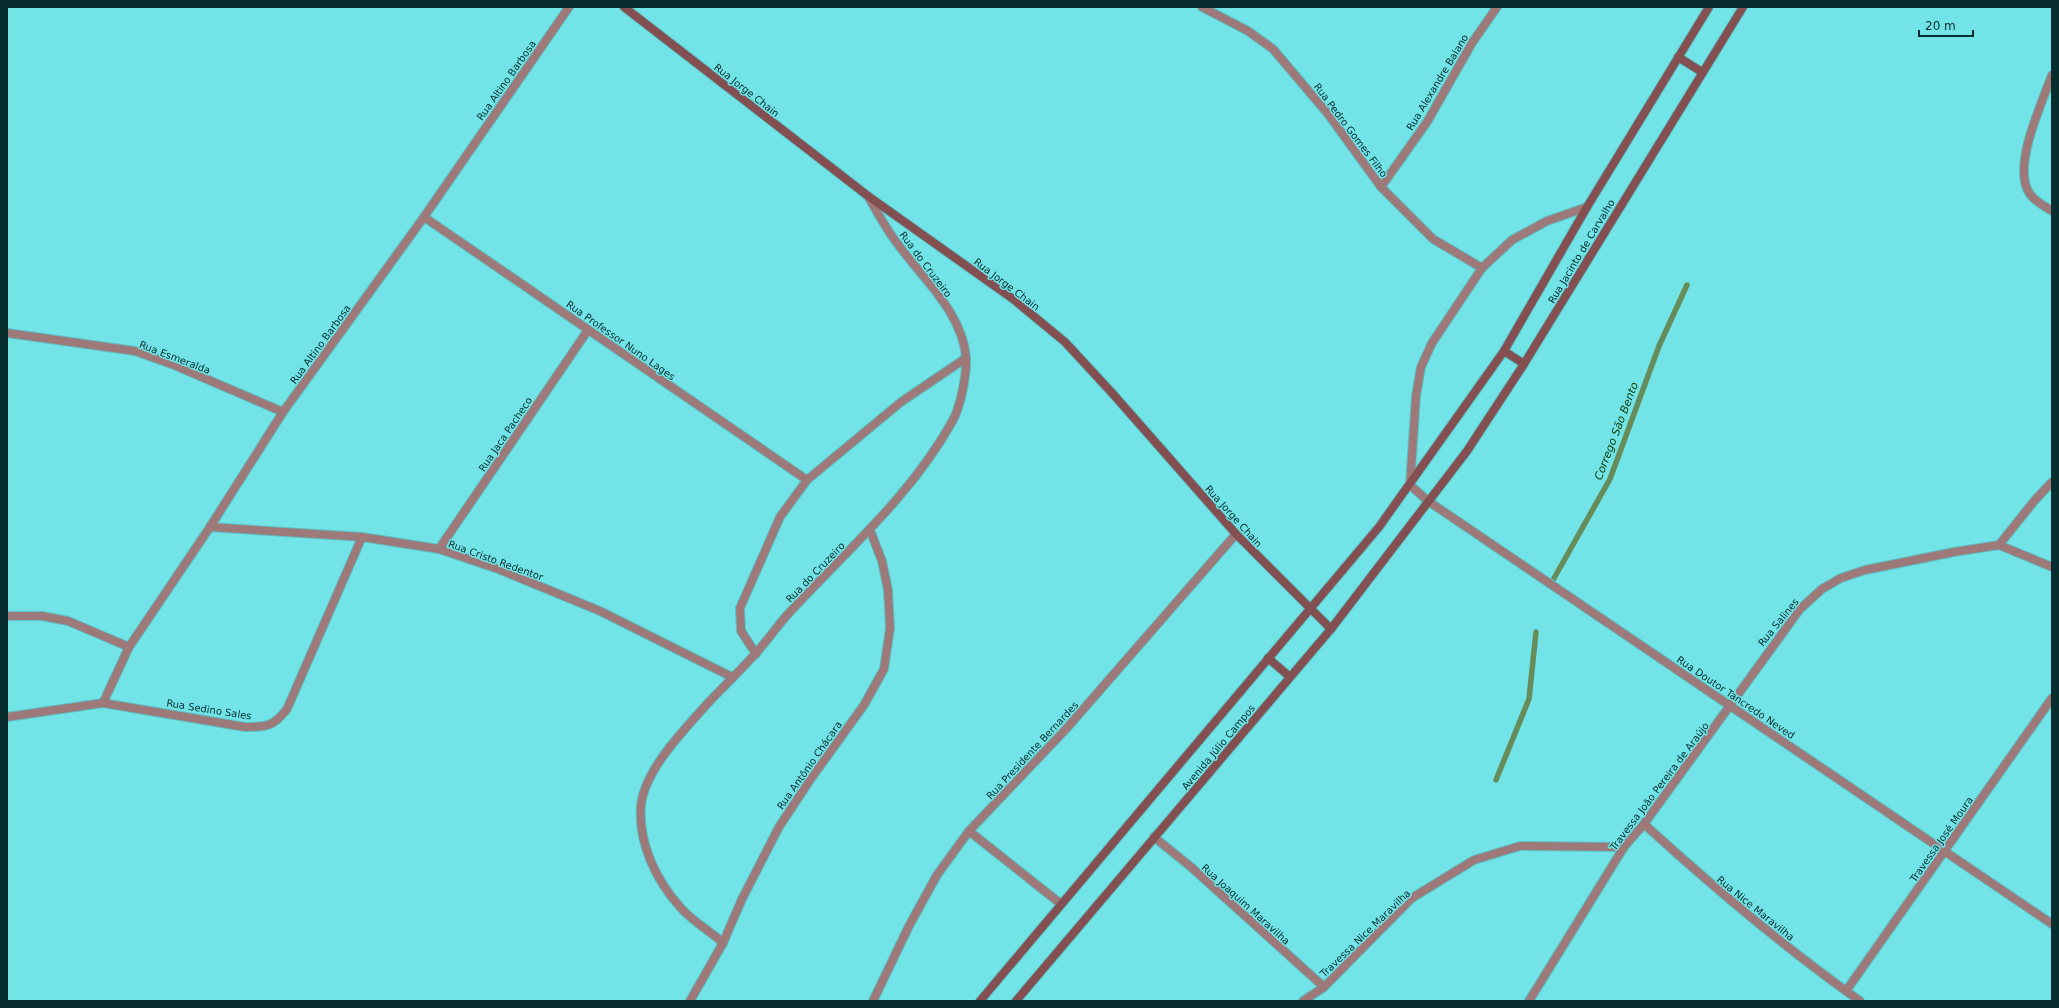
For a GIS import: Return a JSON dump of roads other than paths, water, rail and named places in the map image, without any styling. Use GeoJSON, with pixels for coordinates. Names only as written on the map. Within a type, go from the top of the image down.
{"type":"FeatureCollection","features":[{"type":"Feature","properties":{"kind":"street","name":"Rua Altino Barbosa"},"geometry":{"type":"LineString","coordinates":[[103,703],[129,647],[210,527],[283,412],[424,217],[569,7]]}},
{"type":"Feature","properties":{"kind":"street","name":"Rua Jorge Chain"},"geometry":{"type":"LineString","coordinates":[[624,7],[868,196],[1012,299],[1064,342],[1113,394],[1236,534],[1330,629]]}},
{"type":"Feature","properties":{"kind":"street","name":"Rua Pedro Gomes Filho"},"geometry":{"type":"LineString","coordinates":[[1202,7],[1248,32],[1273,49],[1328,114],[1381,187],[1433,239],[1482,268]]}},
{"type":"Feature","properties":{"kind":"street","name":"Rua Alexandre Baiano"},"geometry":{"type":"LineString","coordinates":[[1381,187],[1427,122],[1472,43],[1497,7]]}},
{"type":"Feature","properties":{"kind":"street"},"geometry":{"type":"LineString","coordinates":[[980,1001],[1379,527],[1410,485],[1504,351],[1587,207],[1709,7]]}},
{"type":"Feature","properties":{"kind":"street","name":"Rua Jacinto de Carvalho"},"geometry":{"type":"LineString","coordinates":[[1428,501],[1467,451],[1524,364],[1743,7]]}},
{"type":"Feature","properties":{"kind":"street"},"geometry":{"type":"LineString","coordinates":[[1678,57],[1702,72]]}},
{"type":"Feature","properties":{"kind":"street"},"geometry":{"type":"LineString","coordinates":[[2052,75],[2026,148],[2023,175],[2030,194],[2052,211]]}},
{"type":"Feature","properties":{"kind":"street","name":"Rua do Cruzeiro"},"geometry":{"type":"LineString","coordinates":[[723,942],[681,908],[654,869],[642,837],[641,806],[647,782],[678,738],[732,678],[756,654],[788,614],[870,530],[918,474],[955,418],[962,395],[966,358],[961,333],[947,308],[896,242],[868,196]]}},
{"type":"Feature","properties":{"kind":"street"},"geometry":{"type":"LineString","coordinates":[[1410,485],[1416,396],[1422,367],[1432,342],[1482,268],[1512,240],[1548,221],[1587,207]]}},
{"type":"Feature","properties":{"kind":"street","name":"Rua Professor Nuno Lages"},"geometry":{"type":"LineString","coordinates":[[424,217],[807,480]]}},
{"type":"Feature","properties":{"kind":"street","name":"Rua Jaca Pacheco"},"geometry":{"type":"LineString","coordinates":[[439,549],[588,330]]}},
{"type":"Feature","properties":{"kind":"street","name":"Rua Esmeralda"},"geometry":{"type":"LineString","coordinates":[[7,333],[135,351],[174,365],[283,412]]}},
{"type":"Feature","properties":{"kind":"street"},"geometry":{"type":"LineString","coordinates":[[1504,351],[1524,364]]}},
{"type":"Feature","properties":{"kind":"street"},"geometry":{"type":"LineString","coordinates":[[756,654],[740,631],[740,608],[780,517],[807,480],[901,402],[966,358]]}},
{"type":"Feature","properties":{"kind":"street"},"geometry":{"type":"LineString","coordinates":[[2052,482],[2035,500],[1999,545],[2052,567]]}},
{"type":"Feature","properties":{"kind":"street","name":"Rua Doutor Tancredo Neved"},"geometry":{"type":"LineString","coordinates":[[1410,485],[1428,501],[2052,924]]}},
{"type":"Feature","properties":{"kind":"street","name":"Avenida Júlio Campos"},"geometry":{"type":"LineString","coordinates":[[1016,1001],[1330,629],[1428,501]]}},
{"type":"Feature","properties":{"kind":"street","name":"Rua Cristo Redentor"},"geometry":{"type":"LineString","coordinates":[[210,527],[362,537],[439,549],[498,569],[600,610],[732,678]]}},
{"type":"Feature","properties":{"kind":"street","name":"Rua Antônio Chácara"},"geometry":{"type":"LineString","coordinates":[[690,1001],[723,942],[742,899],[779,827],[810,780],[864,706],[884,669],[890,628],[888,590],[882,561],[870,530]]}},
{"type":"Feature","properties":{"kind":"street","name":"Rua Presidente Bernardes"},"geometry":{"type":"LineString","coordinates":[[873,1001],[909,926],[937,875],[968,831],[1066,729],[1236,534]]}},
{"type":"Feature","properties":{"kind":"street","name":"Rua Sedino Sales"},"geometry":{"type":"LineString","coordinates":[[7,717],[103,703],[245,727],[263,727],[277,721],[286,709],[362,537]]}},
{"type":"Feature","properties":{"kind":"street","name":"Rua Salines"},"geometry":{"type":"LineString","coordinates":[[1730,706],[1765,655],[1800,609],[1822,589],[1841,578],[1865,570],[1954,552],[1999,545]]}},
{"type":"Feature","properties":{"kind":"street"},"geometry":{"type":"LineString","coordinates":[[7,616],[42,616],[68,621],[129,647]]}},
{"type":"Feature","properties":{"kind":"street"},"geometry":{"type":"LineString","coordinates":[[1268,658],[1290,677]]}},
{"type":"Feature","properties":{"kind":"street","name":"Travessa José Moura"},"geometry":{"type":"LineString","coordinates":[[1846,991],[2052,698]]}},
{"type":"Feature","properties":{"kind":"street","name":"Travessa João Pereira de Araújo"},"geometry":{"type":"LineString","coordinates":[[1530,1001],[1624,847],[1644,824],[1730,706]]}},
{"type":"Feature","properties":{"kind":"street","name":"Rua Nice Maravilha"},"geometry":{"type":"LineString","coordinates":[[1644,824],[1700,875],[1756,922],[1860,1001]]}},
{"type":"Feature","properties":{"kind":"street"},"geometry":{"type":"LineString","coordinates":[[968,831],[1061,904]]}},
{"type":"Feature","properties":{"kind":"street","name":"Rua Joaquim Maravilha"},"geometry":{"type":"LineString","coordinates":[[1154,837],[1191,867],[1324,987]]}},
{"type":"Feature","properties":{"kind":"street","name":"Travessa Nice Maravilha"},"geometry":{"type":"LineString","coordinates":[[1303,1001],[1324,987],[1412,898],[1474,860],[1520,846],[1624,847]]}},
{"type":"Feature","properties":{"kind":"waterway","name":"Corrego São Bento"},"geometry":{"type":"LineString","coordinates":[[1553,580],[1610,479],[1659,346],[1687,285]]}},
{"type":"Feature","properties":{"kind":"waterway","name":"Corrego São Bento"},"geometry":{"type":"LineString","coordinates":[[1496,780],[1529,699],[1536,632]]}}]}
